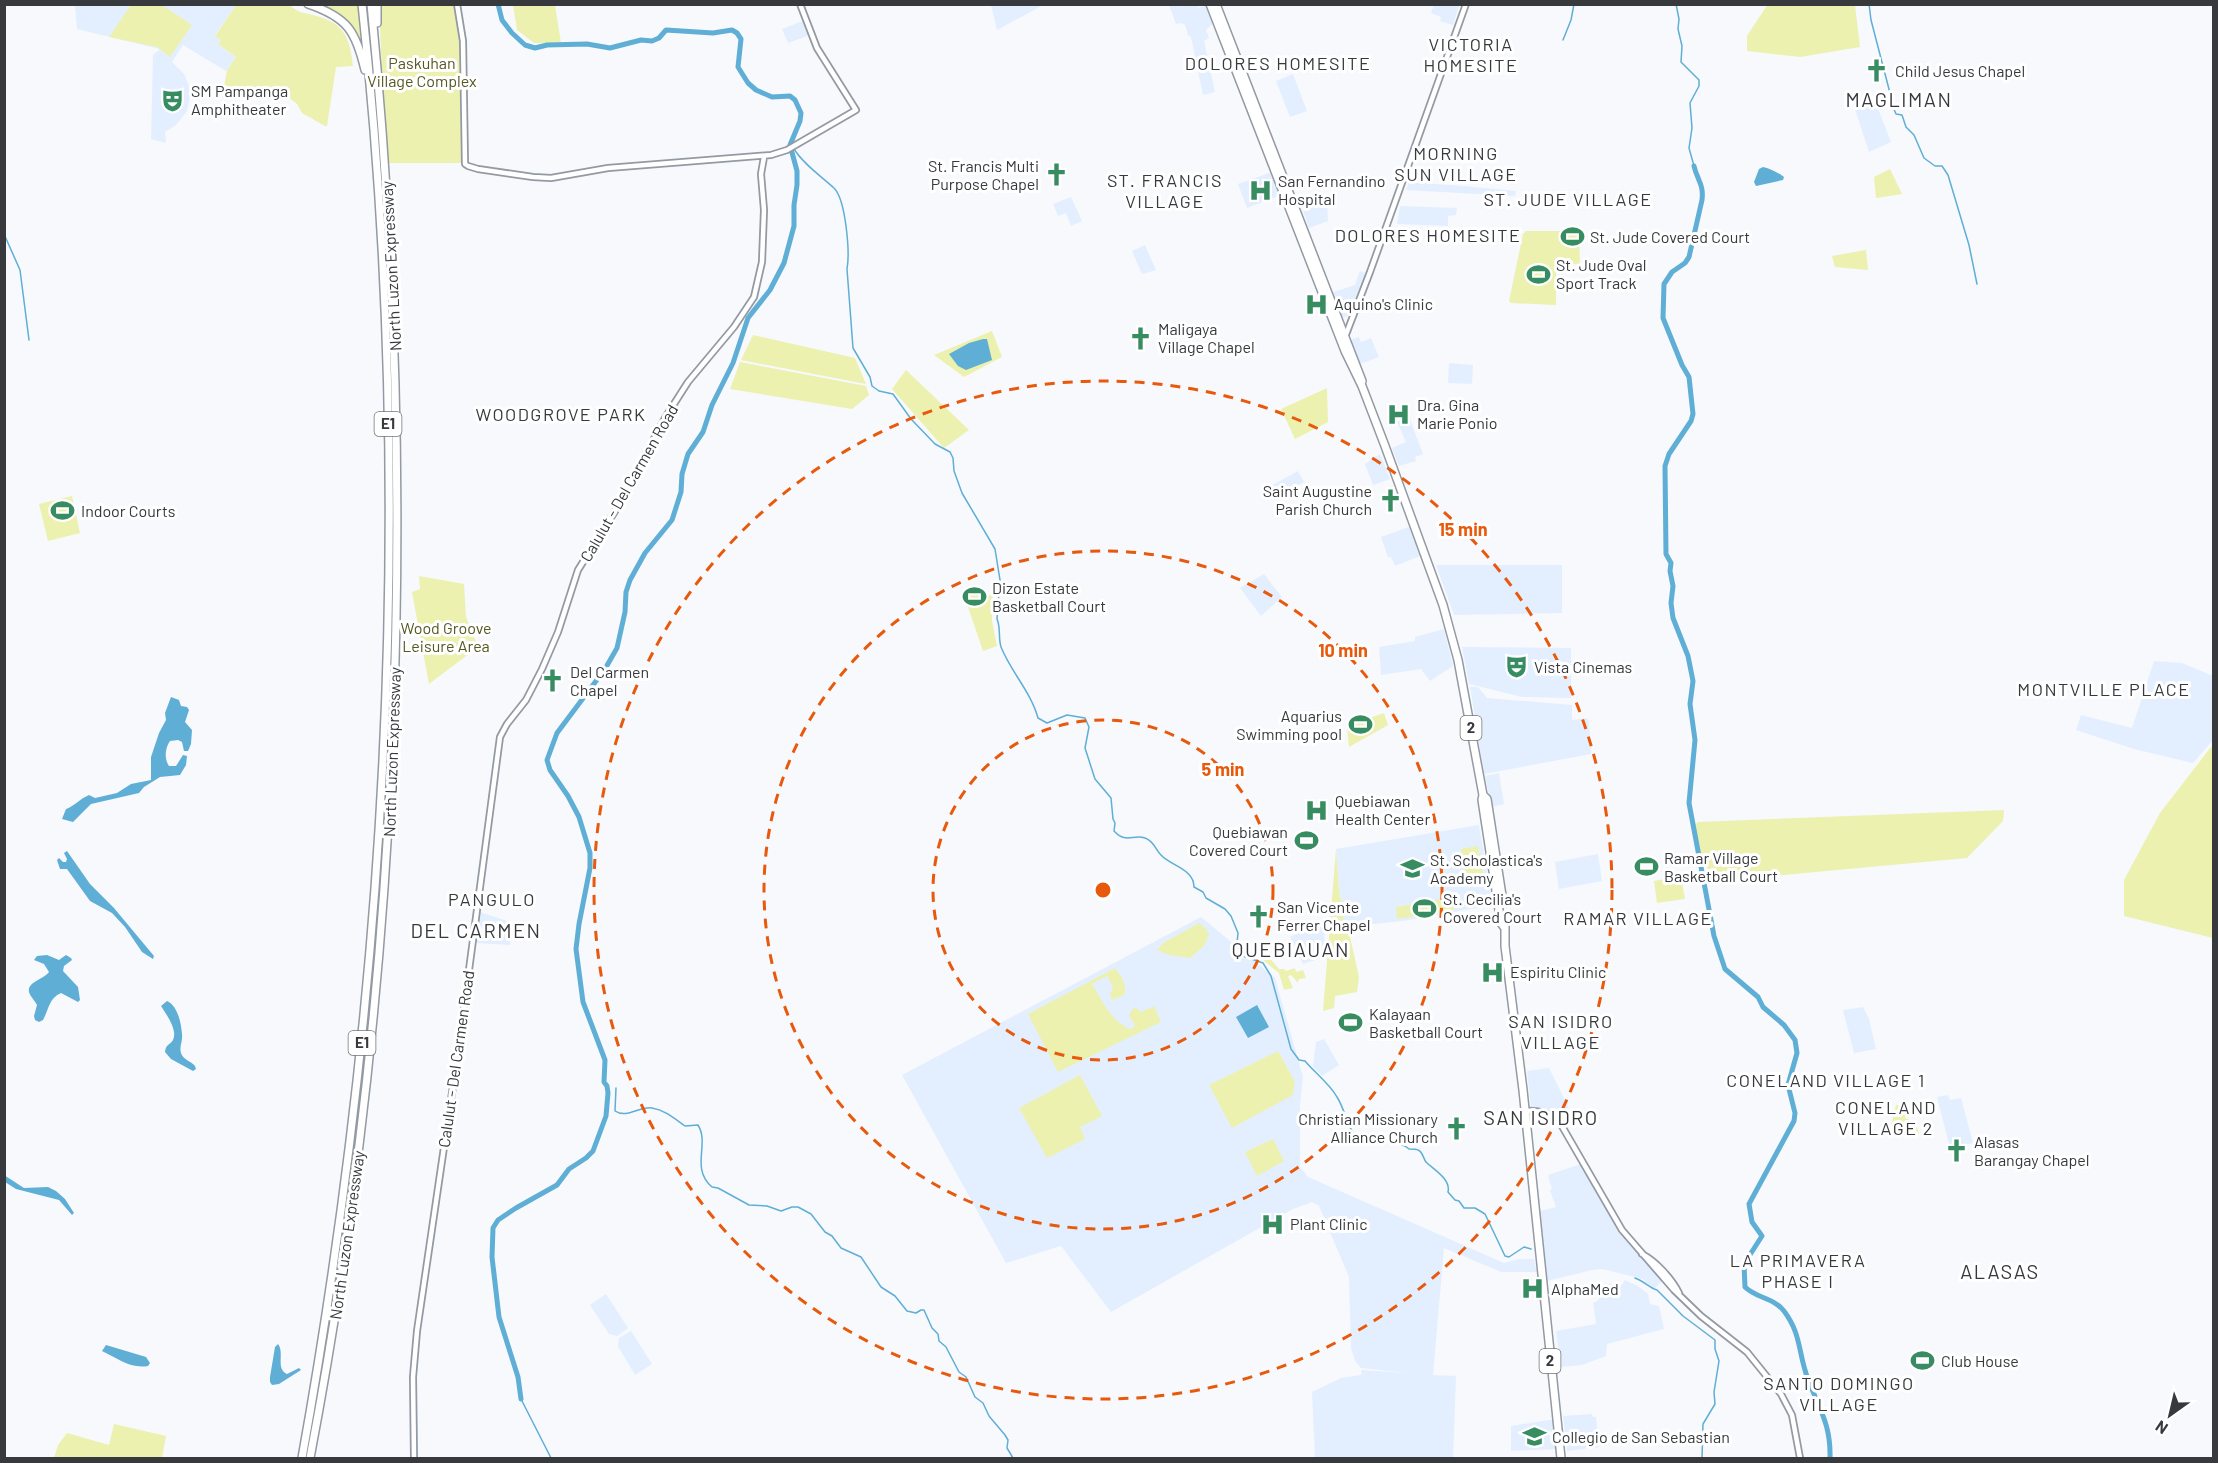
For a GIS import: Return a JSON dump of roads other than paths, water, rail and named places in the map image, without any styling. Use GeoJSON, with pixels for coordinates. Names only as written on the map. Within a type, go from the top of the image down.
{"type":"FeatureCollection","features":[{"type":"Feature","properties":{"kind":"highway"},"geometry":{"type":"LineString","coordinates":[[308,4],[336,15],[349,28],[360,50],[371,92]]}},
{"type":"Feature","properties":{"kind":"highway","name":"North Luzon Expressway"},"geometry":{"type":"LineString","coordinates":[[302,1458],[337,1249],[359,1071],[377,872],[384,751],[389,597],[388,417],[383,269],[371,92],[362,4]]}},
{"type":"Feature","properties":{"kind":"highway","name":"North Luzon Expressway"},"geometry":{"type":"LineString","coordinates":[[310,1458],[333,1329],[358,1153],[387,862],[395,672],[398,512],[395,337],[379,85],[371,4]]}},
{"type":"Feature","properties":{"kind":"highway"},"geometry":{"type":"LineString","coordinates":[[377,4],[379,85]]}},
{"type":"Feature","properties":{"kind":"highway","name":"2"},"geometry":{"type":"LineString","coordinates":[[1210,4],[1343,337],[1359,370],[1362,386],[1447,616],[1458,660],[1483,795],[1501,923],[1504,927],[1561,1458]]}},
{"type":"Feature","properties":{"kind":"highway","name":"2"},"geometry":{"type":"LineString","coordinates":[[1216,4],[1343,337]]}},
{"type":"Feature","properties":{"kind":"main road"},"geometry":{"type":"LineString","coordinates":[[457,4],[463,41],[465,162],[468,166],[543,178],[616,167],[764,157],[795,146],[856,110],[817,48],[800,4]]}},
{"type":"Feature","properties":{"kind":"main road"},"geometry":{"type":"LineString","coordinates":[[1343,337],[1466,4]]}},
{"type":"Feature","properties":{"kind":"main road","name":"Calulut - Del Carmen Road"},"geometry":{"type":"LineString","coordinates":[[414,1458],[412,1377],[417,1331],[459,1045],[500,737],[526,700],[542,669],[558,632],[578,570],[617,508],[664,418],[688,382],[734,327],[754,297],[762,262],[764,210],[761,174],[764,157]]}},
{"type":"Feature","properties":{"kind":"main road"},"geometry":{"type":"LineString","coordinates":[[1524,1111],[1539,1111],[1559,1121],[1622,1230],[1682,1298],[1747,1352],[1781,1394],[1792,1415],[1800,1458]]}},
{"type":"Feature","properties":{"kind":"water"},"geometry":{"type":"Polygon","coordinates":[[[1763,167],[1781,175],[1784,177],[1783,180],[1756,186],[1754,182],[1759,169],[1763,167]]]}},
{"type":"Feature","properties":{"kind":"water"},"geometry":{"type":"Polygon","coordinates":[[[987,339],[992,360],[966,370],[958,366],[949,354],[969,343],[987,339]]]}},
{"type":"Feature","properties":{"kind":"water"},"geometry":{"type":"Polygon","coordinates":[[[171,697],[179,700],[181,706],[189,710],[185,722],[192,730],[188,751],[184,751],[182,742],[178,740],[170,741],[167,747],[166,757],[169,766],[176,766],[183,755],[187,756],[186,765],[180,775],[160,777],[139,793],[91,804],[73,822],[62,819],[66,809],[82,798],[89,795],[95,798],[117,793],[131,784],[151,780],[151,757],[166,720],[165,713],[171,697]]]}},
{"type":"Feature","properties":{"kind":"water"},"geometry":{"type":"Polygon","coordinates":[[[67,851],[90,884],[114,908],[154,956],[153,959],[142,952],[112,913],[90,901],[67,869],[60,869],[57,860],[59,858],[66,862],[64,853],[67,851]]]}},
{"type":"Feature","properties":{"kind":"water"},"geometry":{"type":"Polygon","coordinates":[[[47,955],[59,960],[66,955],[71,958],[72,960],[64,966],[63,971],[78,987],[80,1000],[78,1002],[61,993],[57,995],[43,1020],[39,1022],[35,1020],[37,1005],[29,989],[33,983],[49,972],[44,964],[34,960],[37,956],[47,955]]]}},
{"type":"Feature","properties":{"kind":"water"},"geometry":{"type":"Polygon","coordinates":[[[167,1001],[171,1003],[178,1015],[182,1034],[181,1053],[195,1066],[196,1069],[193,1071],[171,1059],[165,1052],[174,1036],[171,1022],[161,1006],[167,1001]]]}},
{"type":"Feature","properties":{"kind":"water"},"geometry":{"type":"Polygon","coordinates":[[[1257,1005],[1269,1027],[1248,1038],[1236,1017],[1257,1005]]]}},
{"type":"Feature","properties":{"kind":"water"},"geometry":{"type":"Polygon","coordinates":[[[4,1175],[24,1188],[48,1187],[56,1191],[65,1199],[74,1213],[72,1215],[59,1200],[16,1189],[5,1182],[4,1175]]]}},
{"type":"Feature","properties":{"kind":"water"},"geometry":{"type":"Polygon","coordinates":[[[278,1344],[283,1371],[287,1374],[299,1368],[301,1370],[279,1384],[272,1385],[270,1377],[275,1347],[278,1344]]]}},
{"type":"Feature","properties":{"kind":"water"},"geometry":{"type":"Polygon","coordinates":[[[106,1345],[146,1357],[150,1363],[148,1366],[141,1367],[124,1362],[102,1351],[106,1345]]]}},
{"type":"Feature","properties":{"kind":"waterway"},"geometry":{"type":"LineString","coordinates":[[498,4],[502,20],[512,33],[525,45],[535,48],[547,45],[587,44],[610,48],[641,40],[652,41],[659,38],[666,30],[713,33],[732,30],[741,39],[738,67],[748,83],[756,90],[772,97],[790,96],[795,100],[801,113],[790,145],[797,171],[797,185],[794,226],[784,263],[770,290],[748,318],[733,363],[712,405],[703,432],[688,454],[682,474],[681,492],[672,520],[645,553],[630,580],[617,648],[605,669],[557,733],[547,760],[550,770],[579,817],[590,853],[590,868],[576,949],[583,1002],[605,1060],[604,1082],[608,1093],[606,1116],[593,1151],[569,1169],[557,1185],[498,1220],[493,1228],[492,1257],[499,1317],[518,1377],[521,1399]]}},
{"type":"Feature","properties":{"kind":"waterway"},"geometry":{"type":"LineString","coordinates":[[1563,40],[1571,20],[1574,4]]}},
{"type":"Feature","properties":{"kind":"waterway"},"geometry":{"type":"LineString","coordinates":[[1676,4],[1682,46],[1681,62],[1699,80],[1699,86],[1690,103],[1692,128],[1689,148],[1694,166]]}},
{"type":"Feature","properties":{"kind":"waterway"},"geometry":{"type":"LineString","coordinates":[[1869,4],[1890,100],[1896,114],[1902,115],[1906,127],[1914,135],[1924,158],[1935,166],[1942,166],[1948,175],[1969,245],[1977,284]]}},
{"type":"Feature","properties":{"kind":"waterway"},"geometry":{"type":"LineString","coordinates":[[794,149],[834,188],[842,203],[848,251],[847,269],[853,348],[870,377],[872,386],[879,391],[893,394],[911,419],[935,444],[950,452],[962,493],[995,549],[1000,580],[997,619],[1001,647],[1031,699],[1038,718],[1047,723],[1067,715],[1085,718],[1089,727],[1085,748],[1095,779],[1111,798],[1114,831],[1122,837],[1141,837],[1150,841],[1165,859],[1190,876],[1194,887],[1203,892],[1206,898],[1225,909],[1231,916],[1238,933],[1237,943],[1243,956],[1263,963],[1271,976],[1291,1049],[1299,1060],[1305,1061],[1334,1092],[1353,1133],[1377,1135],[1409,1149],[1420,1151],[1426,1162],[1447,1183],[1448,1192],[1455,1200],[1459,1201],[1464,1208],[1475,1208],[1485,1214],[1505,1256],[1509,1257],[1524,1247],[1531,1249]]}},
{"type":"Feature","properties":{"kind":"waterway"},"geometry":{"type":"LineString","coordinates":[[1694,166],[1701,186],[1702,200],[1689,257],[1685,263],[1672,272],[1664,284],[1663,318],[1689,377],[1693,414],[1691,421],[1669,454],[1665,466],[1666,554],[1671,563],[1673,586],[1671,603],[1673,618],[1688,656],[1693,681],[1690,704],[1695,740],[1689,803],[1714,936],[1725,969],[1758,997],[1763,1007],[1784,1025],[1795,1040],[1797,1053],[1788,1085],[1795,1113],[1794,1121],[1749,1204],[1752,1222],[1762,1236],[1744,1264],[1745,1287],[1780,1307],[1794,1328],[1805,1370],[1829,1436],[1830,1458]]}},
{"type":"Feature","properties":{"kind":"waterway"},"geometry":{"type":"LineString","coordinates":[[4,234],[20,270],[29,340]]}},
{"type":"Feature","properties":{"kind":"waterway"},"geometry":{"type":"LineString","coordinates":[[616,1088],[615,1111],[624,1114],[652,1108],[666,1113],[685,1126],[698,1125],[702,1140],[702,1172],[712,1187],[749,1205],[767,1206],[781,1211],[798,1207],[811,1214],[841,1248],[861,1257],[881,1287],[895,1296],[907,1311],[916,1313],[924,1310],[932,1328],[938,1334],[939,1341],[946,1347],[959,1372],[966,1377],[975,1397],[983,1403],[989,1416],[1005,1435],[1008,1440],[1007,1448],[1013,1458]]}},
{"type":"Feature","properties":{"kind":"waterway"},"geometry":{"type":"LineString","coordinates":[[1635,1278],[1657,1290],[1683,1316],[1715,1340],[1719,1361],[1714,1392],[1715,1404],[1703,1424],[1702,1458]]}},
{"type":"Feature","properties":{"kind":"waterway"},"geometry":{"type":"LineString","coordinates":[[521,1399],[551,1458]]}},
{"type":"Feature","properties":{"kind":"place","name":"Child Jesus Chapel"},"geometry":{"type":"Point","coordinates":[1877,71]}},
{"type":"Feature","properties":{"kind":"place","name":"SM Pampanga Amphitheater"},"geometry":{"type":"Point","coordinates":[173,100]}},
{"type":"Feature","properties":{"kind":"place","name":"St. Francis Multi Purpose Chapel"},"geometry":{"type":"Point","coordinates":[1057,175]}},
{"type":"Feature","properties":{"kind":"place","name":"San Fernandino Hospital"},"geometry":{"type":"Point","coordinates":[1260,190]}},
{"type":"Feature","properties":{"kind":"place","name":"St. Jude Covered Court"},"geometry":{"type":"Point","coordinates":[1572,237]}},
{"type":"Feature","properties":{"kind":"place","name":"St. Jude Oval Sport Track"},"geometry":{"type":"Point","coordinates":[1538,274]}},
{"type":"Feature","properties":{"kind":"place","name":"Aquino's Clinic"},"geometry":{"type":"Point","coordinates":[1316,304]}},
{"type":"Feature","properties":{"kind":"place","name":"Maligaya Village Chapel"},"geometry":{"type":"Point","coordinates":[1140,338]}},
{"type":"Feature","properties":{"kind":"place","name":"Dra. Gina Marie Ponio"},"geometry":{"type":"Point","coordinates":[1399,414]}},
{"type":"Feature","properties":{"kind":"place","name":"Saint Augustine Parish Church"},"geometry":{"type":"Point","coordinates":[1390,500]}},
{"type":"Feature","properties":{"kind":"place","name":"Indoor Courts"},"geometry":{"type":"Point","coordinates":[63,511]}},
{"type":"Feature","properties":{"kind":"place","name":"Dizon Estate Basketball Court"},"geometry":{"type":"Point","coordinates":[974,597]}},
{"type":"Feature","properties":{"kind":"place","name":"Vista Cinemas"},"geometry":{"type":"Point","coordinates":[1516,667]}},
{"type":"Feature","properties":{"kind":"place","name":"Del Carmen Chapel"},"geometry":{"type":"Point","coordinates":[552,681]}},
{"type":"Feature","properties":{"kind":"place","name":"Aquarius Swimming pool"},"geometry":{"type":"Point","coordinates":[1360,725]}},
{"type":"Feature","properties":{"kind":"place","name":"Quebiawan Health Center"},"geometry":{"type":"Point","coordinates":[1317,810]}},
{"type":"Feature","properties":{"kind":"place","name":"Quebiawan Covered Court"},"geometry":{"type":"Point","coordinates":[1306,841]}},
{"type":"Feature","properties":{"kind":"place","name":"Ramar Village Basketball Court"},"geometry":{"type":"Point","coordinates":[1646,867]}},
{"type":"Feature","properties":{"kind":"place","name":"St. Scholastica's Academy"},"geometry":{"type":"Point","coordinates":[1412,869]}},
{"type":"Feature","properties":{"kind":"place","name":"St. Cecilia's Covered Court"},"geometry":{"type":"Point","coordinates":[1425,908]}},
{"type":"Feature","properties":{"kind":"place","name":"San Vicente Ferrer Chapel"},"geometry":{"type":"Point","coordinates":[1259,916]}},
{"type":"Feature","properties":{"kind":"place","name":"Espiritu Clinic"},"geometry":{"type":"Point","coordinates":[1492,972]}},
{"type":"Feature","properties":{"kind":"place","name":"Kalayaan Basketball Court"},"geometry":{"type":"Point","coordinates":[1351,1023]}},
{"type":"Feature","properties":{"kind":"place","name":"Christian Missionary Alliance Church"},"geometry":{"type":"Point","coordinates":[1456,1128]}},
{"type":"Feature","properties":{"kind":"place","name":"Alasas Barangay Chapel"},"geometry":{"type":"Point","coordinates":[1956,1151]}},
{"type":"Feature","properties":{"kind":"place","name":"Plant Clinic"},"geometry":{"type":"Point","coordinates":[1272,1224]}},
{"type":"Feature","properties":{"kind":"place","name":"AlphaMed"},"geometry":{"type":"Point","coordinates":[1533,1289]}},
{"type":"Feature","properties":{"kind":"place","name":"Club House"},"geometry":{"type":"Point","coordinates":[1923,1361]}},
{"type":"Feature","properties":{"kind":"place","name":"Collegio de San Sebastian"},"geometry":{"type":"Point","coordinates":[1534,1437]}},
{"type":"Feature","properties":{"kind":"district","name":"VICTORIA HOMESITE"},"geometry":{"type":"Point","coordinates":[1471,55]}},
{"type":"Feature","properties":{"kind":"district","name":"DOLORES HOMESITE"},"geometry":{"type":"Point","coordinates":[1278,64]}},
{"type":"Feature","properties":{"kind":"district","name":"MAGLIMAN"},"geometry":{"type":"Point","coordinates":[1899,100]}},
{"type":"Feature","properties":{"kind":"district","name":"MORNING SUN VILLAGE"},"geometry":{"type":"Point","coordinates":[1456,164]}},
{"type":"Feature","properties":{"kind":"district","name":"ST. FRANCIS VILLAGE"},"geometry":{"type":"Point","coordinates":[1165,192]}},
{"type":"Feature","properties":{"kind":"district","name":"ST. JUDE VILLAGE"},"geometry":{"type":"Point","coordinates":[1568,200]}},
{"type":"Feature","properties":{"kind":"district","name":"DOLORES HOMESITE"},"geometry":{"type":"Point","coordinates":[1428,236]}},
{"type":"Feature","properties":{"kind":"district","name":"WOODGROVE PARK"},"geometry":{"type":"Point","coordinates":[561,415]}},
{"type":"Feature","properties":{"kind":"district","name":"MONTVILLE PLACE"},"geometry":{"type":"Point","coordinates":[2104,690]}},
{"type":"Feature","properties":{"kind":"district","name":"PANGULO"},"geometry":{"type":"Point","coordinates":[492,900]}},
{"type":"Feature","properties":{"kind":"district","name":"RAMAR VILLAGE"},"geometry":{"type":"Point","coordinates":[1638,919]}},
{"type":"Feature","properties":{"kind":"district","name":"DEL CARMEN"},"geometry":{"type":"Point","coordinates":[476,931]}},
{"type":"Feature","properties":{"kind":"district","name":"QUEBIAUAN"},"geometry":{"type":"Point","coordinates":[1291,950]}},
{"type":"Feature","properties":{"kind":"district","name":"SAN ISIDRO VILLAGE"},"geometry":{"type":"Point","coordinates":[1561,1032]}},
{"type":"Feature","properties":{"kind":"district","name":"CONELAND VILLAGE 1"},"geometry":{"type":"Point","coordinates":[1826,1081]}},
{"type":"Feature","properties":{"kind":"district","name":"SAN ISIDRO"},"geometry":{"type":"Point","coordinates":[1541,1118]}},
{"type":"Feature","properties":{"kind":"district","name":"CONELAND VILLAGE 2"},"geometry":{"type":"Point","coordinates":[1886,1118]}},
{"type":"Feature","properties":{"kind":"district","name":"LA PRIMAVERA PHASE I"},"geometry":{"type":"Point","coordinates":[1798,1271]}},
{"type":"Feature","properties":{"kind":"district","name":"ALASAS"},"geometry":{"type":"Point","coordinates":[2000,1272]}},
{"type":"Feature","properties":{"kind":"district","name":"SANTO DOMINGO VILLAGE"},"geometry":{"type":"Point","coordinates":[1839,1394]}},
{"type":"Feature","properties":{"kind":"park label","name":"Paskuhan Village Complex"},"geometry":{"type":"Point","coordinates":[422,72]}},
{"type":"Feature","properties":{"kind":"park label","name":"Wood Groove Leisure Area"},"geometry":{"type":"Point","coordinates":[446,637]}}]}
